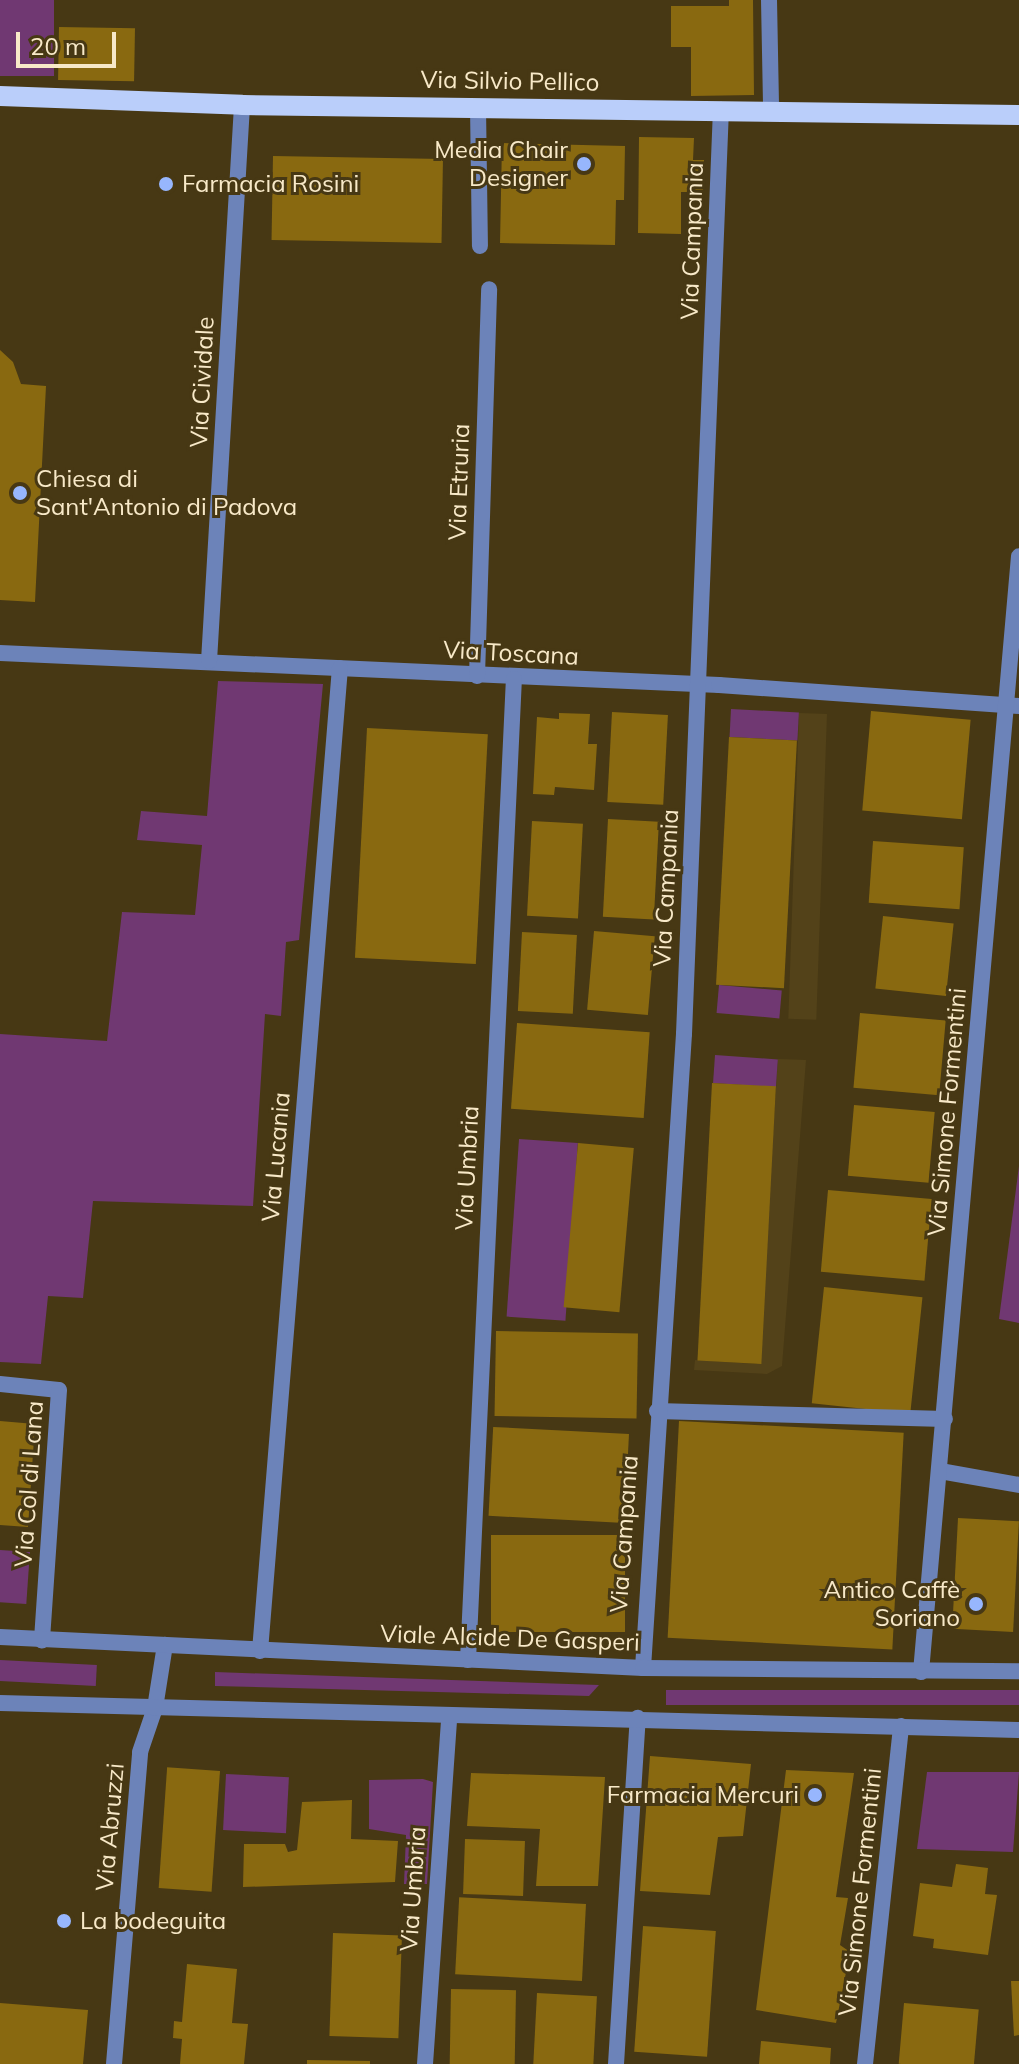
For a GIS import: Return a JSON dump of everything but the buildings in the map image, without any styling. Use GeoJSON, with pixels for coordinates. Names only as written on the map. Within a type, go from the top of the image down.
{"type":"FeatureCollection","features":[{"type":"Feature","properties":{"kind":"main road","name":"Via Silvio Pellico"},"geometry":{"type":"LineString","coordinates":[[0,96],[242,105],[771,109],[1019,115]]}},
{"type":"Feature","properties":{"kind":"street"},"geometry":{"type":"LineString","coordinates":[[769,0],[771,109]]}},
{"type":"Feature","properties":{"kind":"street","name":"Via Cividale"},"geometry":{"type":"LineString","coordinates":[[209,661],[242,105]]}},
{"type":"Feature","properties":{"kind":"street"},"geometry":{"type":"LineString","coordinates":[[478,107],[480,246]]}},
{"type":"Feature","properties":{"kind":"street","name":"Via Campania"},"geometry":{"type":"LineString","coordinates":[[643,1668],[657,1411],[684,1034],[721,110]]}},
{"type":"Feature","properties":{"kind":"street","name":"Via Etruria"},"geometry":{"type":"LineString","coordinates":[[477,676],[489,289]]}},
{"type":"Feature","properties":{"kind":"street","name":"Via Simone Formentini"},"geometry":{"type":"LineString","coordinates":[[921,1672],[1013,705],[1019,556]]}},
{"type":"Feature","properties":{"kind":"street","name":"Via Toscana"},"geometry":{"type":"LineString","coordinates":[[0,653],[209,661],[514,679],[700,684],[1013,705]]}},
{"type":"Feature","properties":{"kind":"street","name":"Via Lucania"},"geometry":{"type":"LineString","coordinates":[[260,1651],[340,668]]}},
{"type":"Feature","properties":{"kind":"street","name":"Via Umbria"},"geometry":{"type":"LineString","coordinates":[[468,1660],[514,679]]}},
{"type":"Feature","properties":{"kind":"street","name":"Via Col di Lana"},"geometry":{"type":"LineString","coordinates":[[0,1384],[59,1390],[42,1640]]}},
{"type":"Feature","properties":{"kind":"street"},"geometry":{"type":"LineString","coordinates":[[657,1411],[945,1419]]}},
{"type":"Feature","properties":{"kind":"street"},"geometry":{"type":"LineString","coordinates":[[940,1471],[1019,1485]]}},
{"type":"Feature","properties":{"kind":"street","name":"Viale Alcide De Gasperi"},"geometry":{"type":"LineString","coordinates":[[0,1637],[643,1668],[1019,1671]]}},
{"type":"Feature","properties":{"kind":"street","name":"Via Abruzzi"},"geometry":{"type":"LineString","coordinates":[[114,2064],[140,1752],[155,1708],[165,1645]]}},
{"type":"Feature","properties":{"kind":"street"},"geometry":{"type":"LineString","coordinates":[[0,1703],[1019,1730]]}},
{"type":"Feature","properties":{"kind":"street","name":"Via Umbria"},"geometry":{"type":"LineString","coordinates":[[425,2064],[449,1717]]}},
{"type":"Feature","properties":{"kind":"street"},"geometry":{"type":"LineString","coordinates":[[616,2064],[638,1718]]}},
{"type":"Feature","properties":{"kind":"street","name":"Via Simone Formentini"},"geometry":{"type":"LineString","coordinates":[[865,2064],[901,1726]]}},
{"type":"Feature","properties":{"kind":"shaded area"},"geometry":{"type":"Polygon","coordinates":[[[0,0],[54,0],[54,76],[0,76],[0,0]]]}},
{"type":"Feature","properties":{"kind":"shaded area"},"geometry":{"type":"Polygon","coordinates":[[[218,681],[323,684],[299,940],[286,942],[281,1016],[265,1014],[253,1206],[93,1201],[83,1298],[48,1296],[41,1364],[0,1362],[0,1034],[107,1041],[122,912],[195,915],[202,845],[137,840],[141,811],[207,816],[218,681]]]}},
{"type":"Feature","properties":{"kind":"shaded area"},"geometry":{"type":"Polygon","coordinates":[[[731,709],[799,713],[797,741],[730,737],[731,709]]]}},
{"type":"Feature","properties":{"kind":"shaded area"},"geometry":{"type":"Polygon","coordinates":[[[799,713],[827,714],[816,1020],[788,1019],[799,713]]]}},
{"type":"Feature","properties":{"kind":"shaded area"},"geometry":{"type":"Polygon","coordinates":[[[719,985],[782,990],[779,1018],[717,1013],[719,985]]]}},
{"type":"Feature","properties":{"kind":"shaded area"},"geometry":{"type":"Polygon","coordinates":[[[715,1055],[778,1059],[776,1087],[713,1083],[715,1055]]]}},
{"type":"Feature","properties":{"kind":"shaded area"},"geometry":{"type":"Polygon","coordinates":[[[778,1059],[806,1060],[782,1366],[767,1374],[694,1370],[695,1360],[757,1364],[778,1059]]]}},
{"type":"Feature","properties":{"kind":"shaded area"},"geometry":{"type":"Polygon","coordinates":[[[519,1139],[578,1143],[565,1321],[507,1317],[519,1139]]]}},
{"type":"Feature","properties":{"kind":"shaded area"},"geometry":{"type":"Polygon","coordinates":[[[1019,1166],[1019,1323],[999,1319],[1019,1166]]]}},
{"type":"Feature","properties":{"kind":"shaded area"},"geometry":{"type":"Polygon","coordinates":[[[0,1550],[30,1552],[26,1604],[0,1602],[0,1550]]]}},
{"type":"Feature","properties":{"kind":"shaded area"},"geometry":{"type":"Polygon","coordinates":[[[0,1660],[97,1665],[96,1686],[0,1681],[0,1660]]]}},
{"type":"Feature","properties":{"kind":"shaded area"},"geometry":{"type":"Polygon","coordinates":[[[215,1672],[599,1685],[589,1696],[215,1686],[215,1672]]]}},
{"type":"Feature","properties":{"kind":"shaded area"},"geometry":{"type":"Polygon","coordinates":[[[666,1690],[1019,1690],[1019,1705],[666,1705],[666,1690]]]}},
{"type":"Feature","properties":{"kind":"shaded area"},"geometry":{"type":"Polygon","coordinates":[[[927,1772],[1019,1772],[1013,1852],[917,1849],[927,1772]]]}},
{"type":"Feature","properties":{"kind":"shaded area"},"geometry":{"type":"Polygon","coordinates":[[[226,1774],[289,1777],[286,1833],[223,1830],[226,1774]]]}},
{"type":"Feature","properties":{"kind":"shaded area"},"geometry":{"type":"Polygon","coordinates":[[[423,1779],[433,1782],[427,1884],[404,1884],[406,1835],[369,1829],[369,1780],[423,1779]]]}},
{"type":"Feature","properties":{"kind":"place","name":"Media Chair Designer"},"geometry":{"type":"Point","coordinates":[584,164]}},
{"type":"Feature","properties":{"kind":"place","name":"Farmacia Rosini"},"geometry":{"type":"Point","coordinates":[166,184]}},
{"type":"Feature","properties":{"kind":"place","name":"Chiesa di Sant'Antonio di Padova"},"geometry":{"type":"Point","coordinates":[20,493]}},
{"type":"Feature","properties":{"kind":"place","name":"Antico Caffè Soriano"},"geometry":{"type":"Point","coordinates":[976,1604]}},
{"type":"Feature","properties":{"kind":"place","name":"Farmacia Mercuri"},"geometry":{"type":"Point","coordinates":[815,1795]}},
{"type":"Feature","properties":{"kind":"place","name":"La bodeguita"},"geometry":{"type":"Point","coordinates":[64,1921]}}]}
